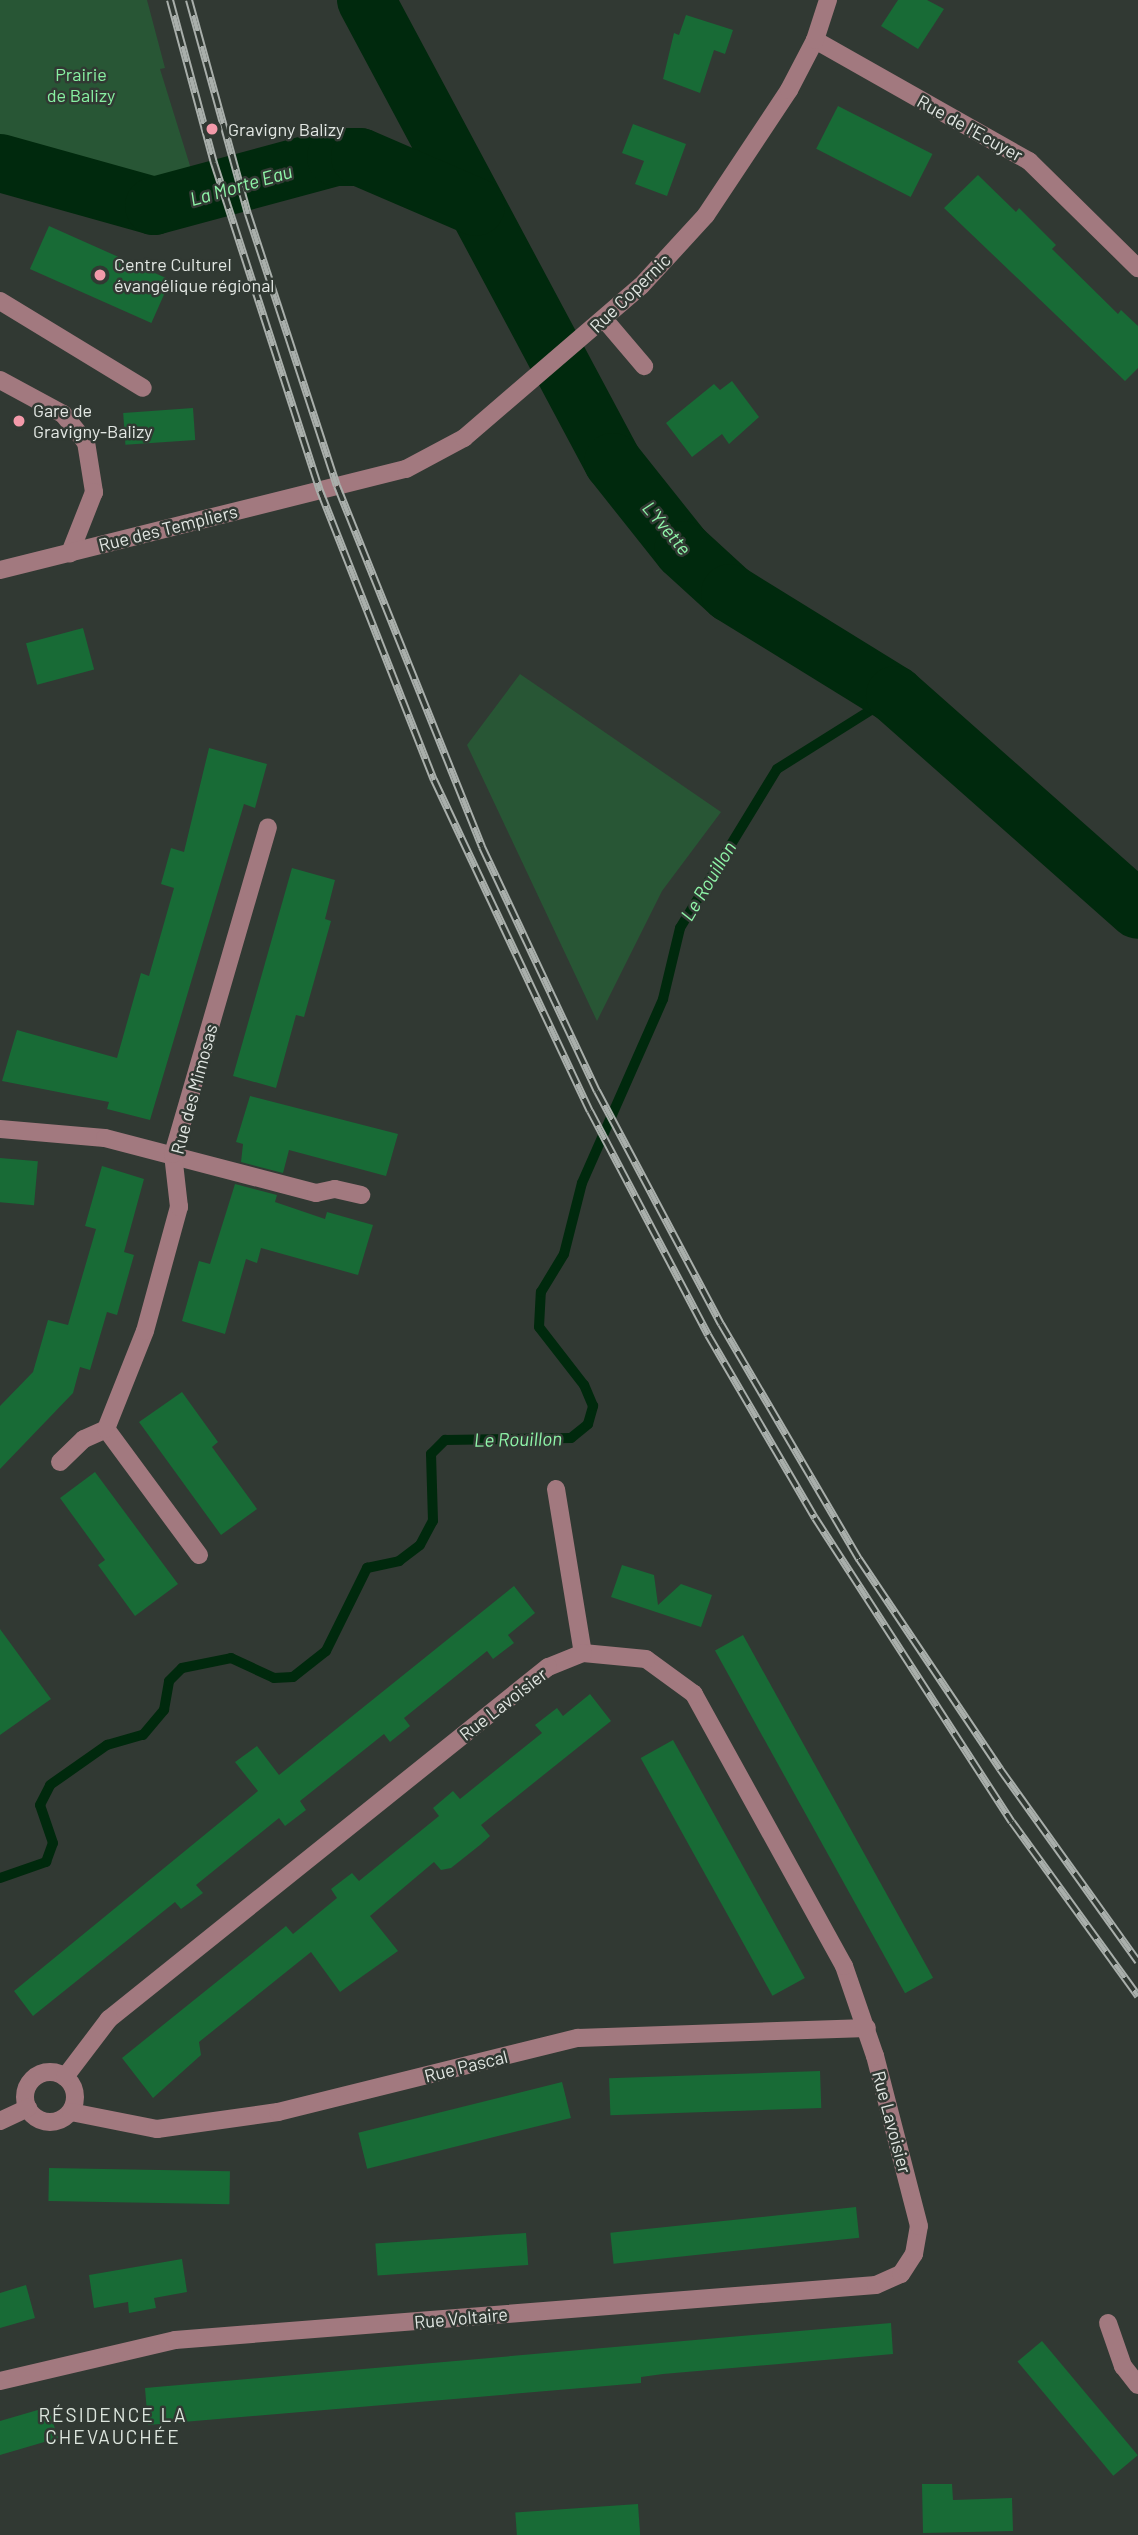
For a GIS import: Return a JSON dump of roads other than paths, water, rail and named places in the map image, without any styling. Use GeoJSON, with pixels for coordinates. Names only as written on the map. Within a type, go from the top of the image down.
{"type":"FeatureCollection","features":[{"type":"Feature","properties":{"kind":"street","name":"Rue Copernic"},"geometry":{"type":"LineString","coordinates":[[337,486],[406,469],[439,453],[600,323],[706,215],[751,154],[815,40],[828,0]]}},
{"type":"Feature","properties":{"kind":"street","name":"Rue de l'Ecuyer"},"geometry":{"type":"LineString","coordinates":[[815,40],[1029,161],[1138,268]]}},
{"type":"Feature","properties":{"kind":"street"},"geometry":{"type":"LineString","coordinates":[[0,301],[143,388]]}},
{"type":"Feature","properties":{"kind":"street"},"geometry":{"type":"LineString","coordinates":[[600,323],[644,366]]}},
{"type":"Feature","properties":{"kind":"street"},"geometry":{"type":"LineString","coordinates":[[0,380],[63,414],[86,442],[94,492],[70,553]]}},
{"type":"Feature","properties":{"kind":"street","name":"Rue des Templiers"},"geometry":{"type":"LineString","coordinates":[[0,570],[337,486]]}},
{"type":"Feature","properties":{"kind":"street","name":"Rue des Mimosas"},"geometry":{"type":"LineString","coordinates":[[106,1429],[145,1331],[179,1207],[173,1154],[268,828]]}},
{"type":"Feature","properties":{"kind":"street"},"geometry":{"type":"LineString","coordinates":[[0,1129],[105,1138],[316,1193],[335,1189],[361,1195]]}},
{"type":"Feature","properties":{"kind":"street"},"geometry":{"type":"LineString","coordinates":[[60,1462],[84,1439],[106,1429],[199,1555]]}},
{"type":"Feature","properties":{"kind":"street"},"geometry":{"type":"LineString","coordinates":[[556,1489],[583,1653]]}},
{"type":"Feature","properties":{"kind":"street","name":"Rue Lavoisier"},"geometry":{"type":"LineString","coordinates":[[65,2077],[109,2020],[548,1667],[583,1653],[646,1659],[694,1694],[844,1966],[867,2028],[919,2226],[914,2254]]}},
{"type":"Feature","properties":{"kind":"street","name":"Rue Pascal"},"geometry":{"type":"LineString","coordinates":[[71,2112],[157,2129],[278,2112],[578,2038],[867,2028]]}},
{"type":"Feature","properties":{"kind":"street"},"geometry":{"type":"LineString","coordinates":[[49,2072],[65,2077],[74,2090],[71,2112],[47,2122],[28,2108],[26,2089],[35,2078],[49,2072]]}},
{"type":"Feature","properties":{"kind":"street"},"geometry":{"type":"LineString","coordinates":[[0,2121],[28,2108]]}},
{"type":"Feature","properties":{"kind":"street","name":"Rue Voltaire"},"geometry":{"type":"LineString","coordinates":[[0,2381],[175,2340],[876,2285],[901,2274],[914,2254]]}},
{"type":"Feature","properties":{"kind":"street"},"geometry":{"type":"LineString","coordinates":[[1108,2323],[1123,2365],[1138,2385]]}},
{"type":"Feature","properties":{"kind":"waterway","name":"L'Yvette"},"geometry":{"type":"LineString","coordinates":[[366,0],[613,462],[683,550],[730,593],[895,695],[1138,910]]}},
{"type":"Feature","properties":{"kind":"waterway","name":"La Morte Eau"},"geometry":{"type":"LineString","coordinates":[[0,163],[154,206],[336,157],[360,157],[476,207]]}},
{"type":"Feature","properties":{"kind":"waterway","name":"Le Rouillon"},"geometry":{"type":"LineString","coordinates":[[0,1878],[46,1862],[53,1843],[40,1805],[50,1785],[107,1745],[143,1735],[164,1710],[169,1681],[182,1668],[231,1658],[274,1678],[293,1677],[326,1651],[367,1568],[399,1561],[420,1545],[433,1521],[431,1454],[445,1440],[571,1438],[588,1424],[593,1406],[584,1385],[539,1327],[541,1292],[564,1254],[582,1183],[663,999],[680,928],[777,769],[895,695]]}},
{"type":"Feature","properties":{"kind":"railway"},"geometry":{"type":"LineString","coordinates":[[170,0],[214,163],[320,491],[434,780],[590,1111],[708,1335],[815,1518],[1012,1822],[1138,1996]]}},
{"type":"Feature","properties":{"kind":"railway"},"geometry":{"type":"LineString","coordinates":[[189,0],[248,214],[337,486],[482,847],[597,1091],[721,1324],[859,1559],[1000,1769],[1138,1962]]}},
{"type":"Feature","properties":{"kind":"place","name":"Gravigny Balizy"},"geometry":{"type":"Point","coordinates":[212,129]}},
{"type":"Feature","properties":{"kind":"place","name":"Centre Culturel évangélique régional"},"geometry":{"type":"Point","coordinates":[100,275]}},
{"type":"Feature","properties":{"kind":"place","name":"Gare de Gravigny-Balizy"},"geometry":{"type":"Point","coordinates":[19,421]}},
{"type":"Feature","properties":{"kind":"district","name":"RÉSIDENCE LA CHEVAUCHÉE"},"geometry":{"type":"Point","coordinates":[113,2426]}},
{"type":"Feature","properties":{"kind":"park label","name":"Prairie de Balizy"},"geometry":{"type":"Point","coordinates":[81,85]}}]}
